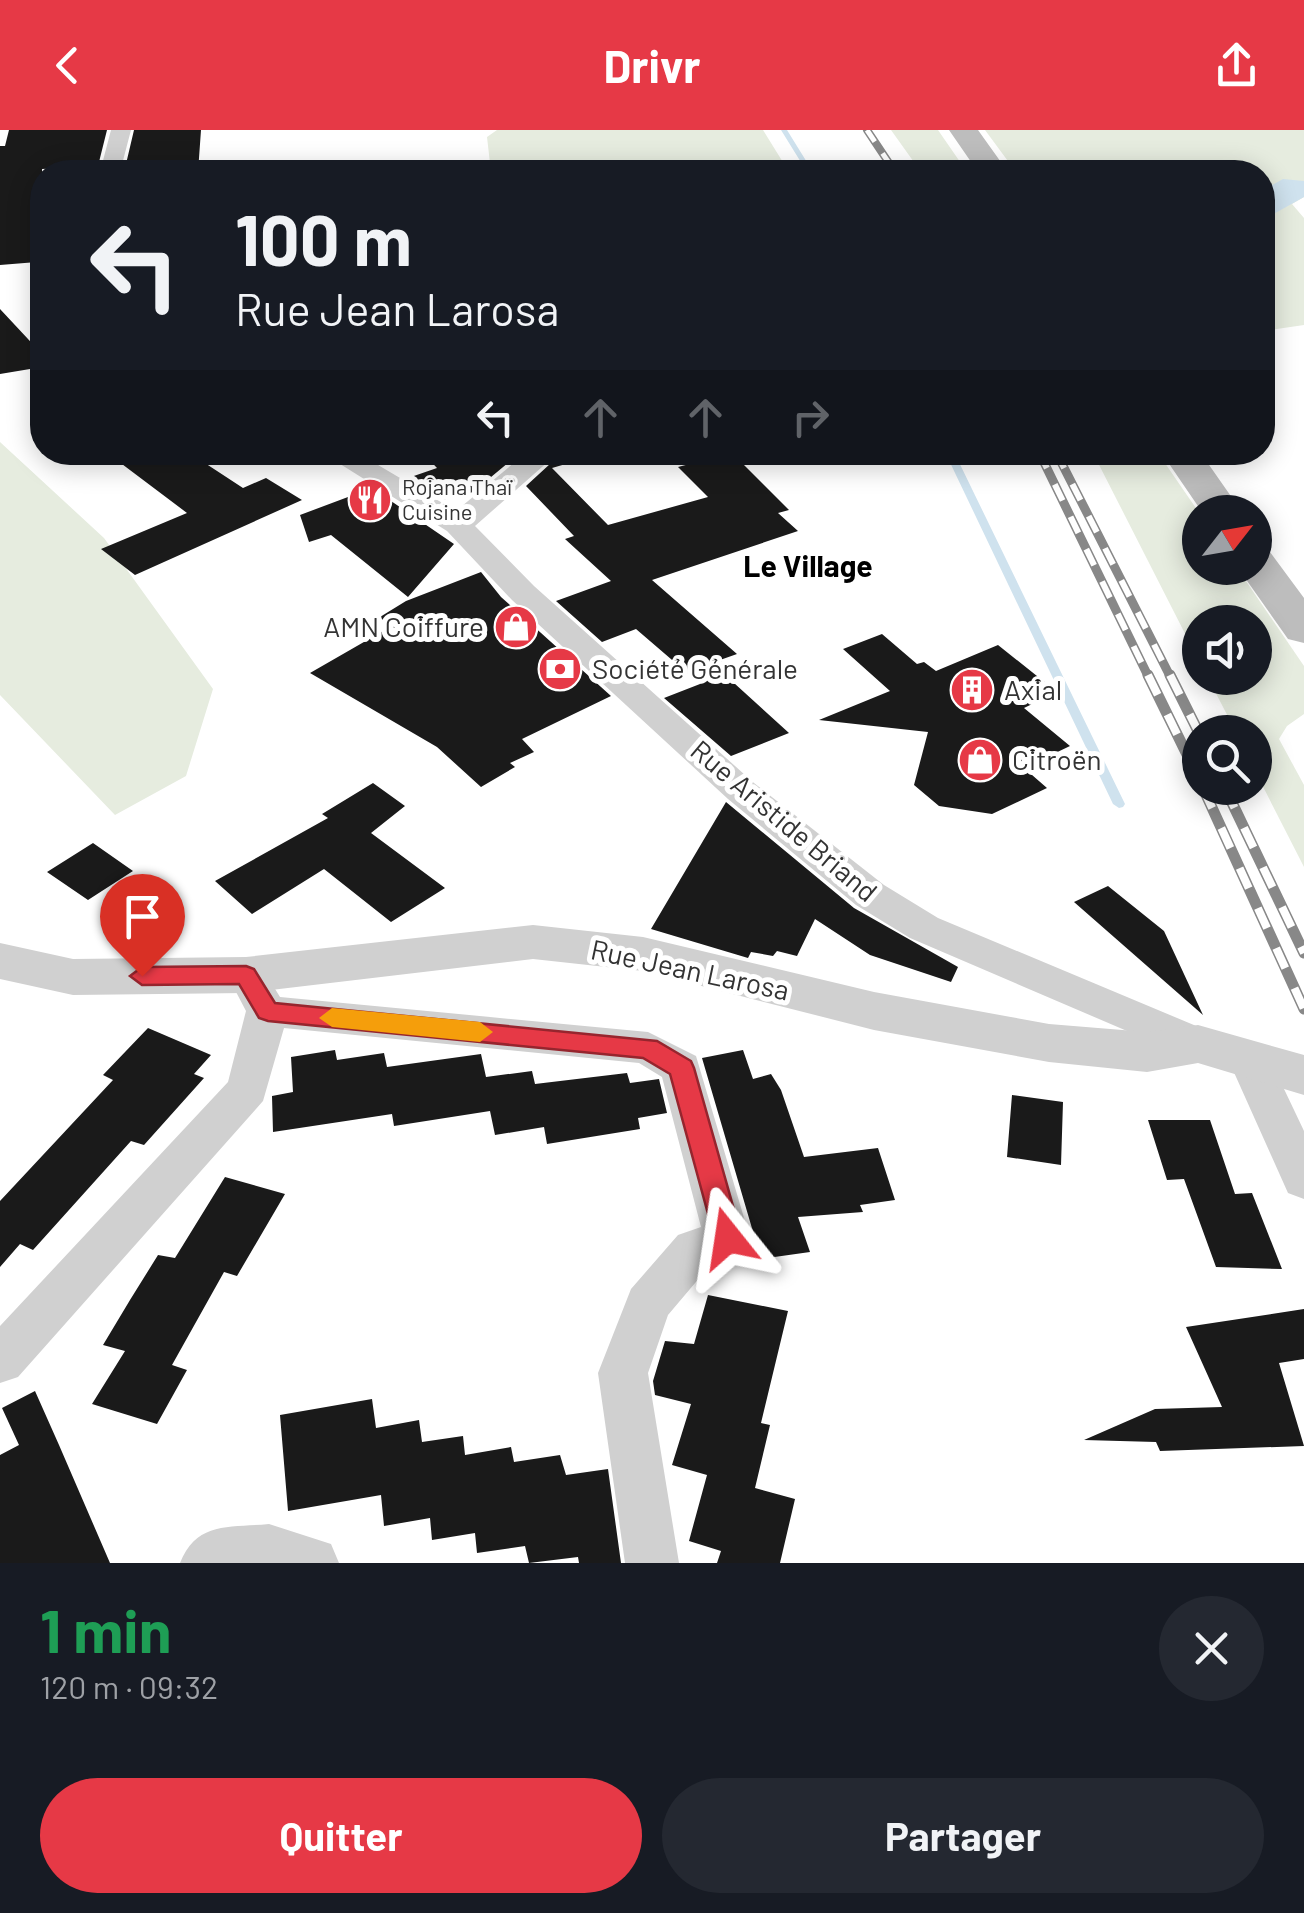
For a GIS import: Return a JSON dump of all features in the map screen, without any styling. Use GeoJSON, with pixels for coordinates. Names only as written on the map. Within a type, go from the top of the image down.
{"type":"FeatureCollection","features":[{"type":"Feature","properties":{"kind":"main road"},"geometry":{"type":"LineString","coordinates":[[963,130],[984,160]]}},
{"type":"Feature","properties":{"kind":"main road"},"geometry":{"type":"LineString","coordinates":[[1189,465],[1210,495]]}},
{"type":"Feature","properties":{"kind":"main road"},"geometry":{"type":"LineString","coordinates":[[1272,585],[1304,629]]}},
{"type":"Feature","properties":{"kind":"street"},"geometry":{"type":"LineString","coordinates":[[113,160],[121,130]]}},
{"type":"Feature","properties":{"kind":"street","name":"Rue Aristide Briand"},"geometry":{"type":"LineString","coordinates":[[357,465],[458,525],[523,593],[730,780],[870,895],[924,928],[1198,1044],[1304,1075]]}},
{"type":"Feature","properties":{"kind":"street"},"geometry":{"type":"LineString","coordinates":[[458,525],[530,465]]}},
{"type":"Feature","properties":{"kind":"street","name":"Rue Jean Larosa"},"geometry":{"type":"LineString","coordinates":[[0,961],[73,977],[257,993],[533,942],[644,954],[874,1011],[1049,1043],[1148,1052],[1198,1044]]}},
{"type":"Feature","properties":{"kind":"street"},"geometry":{"type":"LineString","coordinates":[[0,1361],[248,1089],[257,993],[648,1048],[682,1068],[728,1238],[695,1249],[648,1304],[623,1373],[652,1563]]}},
{"type":"Feature","properties":{"kind":"street"},"geometry":{"type":"LineString","coordinates":[[1249,1059],[1304,1180]]}},
{"type":"Feature","properties":{"kind":"street"},"geometry":{"type":"LineString","coordinates":[[207,1563],[213,1556],[269,1551],[312,1563]]}},
{"type":"Feature","properties":{"kind":"shaded area"},"geometry":{"type":"Polygon","coordinates":[[[497,130],[763,130],[782,160],[490,160],[487,137],[497,130]]]}},
{"type":"Feature","properties":{"kind":"shaded area"},"geometry":{"type":"Polygon","coordinates":[[[891,130],[938,130],[959,160],[912,160],[891,130]]]}},
{"type":"Feature","properties":{"kind":"shaded area"},"geometry":{"type":"Polygon","coordinates":[[[985,130],[1304,130],[1304,197],[1292,204],[1304,218],[1304,325],[1275,329],[1275,160],[1007,160],[985,130]]]}},
{"type":"Feature","properties":{"kind":"shaded area"},"geometry":{"type":"Polygon","coordinates":[[[0,442],[104,538],[213,689],[186,776],[115,815],[0,695],[0,442]]]}},
{"type":"Feature","properties":{"kind":"shaded area"},"geometry":{"type":"Polygon","coordinates":[[[1099,465],[1166,465],[1187,495],[1182,495],[1182,585],[1249,585],[1262,605],[1182,605],[1182,628],[1099,465]]]}},
{"type":"Feature","properties":{"kind":"shaded area"},"geometry":{"type":"Polygon","coordinates":[[[1272,619],[1304,666],[1304,714],[1287,726],[1279,739],[1304,785],[1304,867],[1272,804],[1272,715],[1227,715],[1217,695],[1272,695],[1272,619]]]}},
{"type":"Feature","properties":{"kind":"water"},"geometry":{"type":"Polygon","coordinates":[[[1283,179],[1304,181],[1304,197],[1275,213],[1275,183],[1283,179]]]}},
{"type":"Feature","properties":{"kind":"building"},"geometry":{"type":"Polygon","coordinates":[[[9,130],[107,130],[100,160],[30,160],[30,263],[0,265],[0,146],[5,146],[9,130]]]}},
{"type":"Feature","properties":{"kind":"building"},"geometry":{"type":"Polygon","coordinates":[[[134,130],[201,130],[199,160],[127,160],[134,130]]]}},
{"type":"Feature","properties":{"kind":"building"},"geometry":{"type":"Polygon","coordinates":[[[0,309],[30,341],[30,369],[0,374],[0,309]]]}},
{"type":"Feature","properties":{"kind":"building"},"geometry":{"type":"Polygon","coordinates":[[[123,465],[208,465],[243,488],[266,478],[302,500],[135,575],[101,549],[187,513],[123,465]]]}},
{"type":"Feature","properties":{"kind":"building"},"geometry":{"type":"Polygon","coordinates":[[[434,465],[505,465],[473,492],[445,500],[408,478],[437,468],[434,465]]]}},
{"type":"Feature","properties":{"kind":"building"},"geometry":{"type":"Polygon","coordinates":[[[549,465],[562,465],[552,468],[608,525],[708,497],[678,467],[744,465],[789,510],[778,513],[798,531],[652,580],[737,654],[720,660],[742,680],[734,683],[789,733],[731,756],[664,698],[700,684],[636,629],[602,642],[556,601],[611,581],[565,539],[574,536],[526,486],[549,465]]]}},
{"type":"Feature","properties":{"kind":"building"},"geometry":{"type":"Polygon","coordinates":[[[372,488],[454,544],[408,597],[331,535],[309,542],[300,515],[372,488]]]}},
{"type":"Feature","properties":{"kind":"building"},"geometry":{"type":"Polygon","coordinates":[[[481,572],[501,597],[611,696],[522,739],[534,752],[510,763],[515,767],[481,787],[437,747],[310,673],[390,627],[380,617],[406,601],[481,572]]]}},
{"type":"Feature","properties":{"kind":"building"},"geometry":{"type":"Polygon","coordinates":[[[882,634],[917,664],[924,662],[936,671],[998,645],[1057,692],[1024,708],[1070,746],[1024,768],[1047,788],[992,814],[939,806],[914,785],[928,732],[819,720],[890,691],[843,649],[882,634]]]}},
{"type":"Feature","properties":{"kind":"building"},"geometry":{"type":"Polygon","coordinates":[[[373,783],[405,806],[371,833],[445,888],[391,922],[324,869],[252,914],[215,881],[328,818],[322,814],[373,783]]]}},
{"type":"Feature","properties":{"kind":"building"},"geometry":{"type":"Polygon","coordinates":[[[726,802],[854,908],[958,967],[951,982],[870,955],[815,919],[797,956],[777,951],[773,956],[751,952],[748,958],[651,929],[726,802]]]}},
{"type":"Feature","properties":{"kind":"building"},"geometry":{"type":"Polygon","coordinates":[[[93,843],[133,871],[88,900],[47,872],[93,843]]]}},
{"type":"Feature","properties":{"kind":"building"},"geometry":{"type":"Polygon","coordinates":[[[1108,886],[1164,931],[1203,1015],[1074,902],[1108,886]]]}},
{"type":"Feature","properties":{"kind":"building"},"geometry":{"type":"Polygon","coordinates":[[[148,1028],[211,1055],[194,1074],[204,1078],[144,1145],[131,1141],[33,1250],[20,1244],[0,1267],[0,1201],[113,1080],[103,1075],[148,1028]]]}},
{"type":"Feature","properties":{"kind":"building"},"geometry":{"type":"Polygon","coordinates":[[[335,1050],[337,1060],[384,1053],[387,1067],[481,1054],[486,1077],[532,1071],[535,1084],[627,1073],[630,1083],[659,1079],[667,1113],[638,1118],[640,1129],[547,1144],[544,1127],[495,1135],[490,1111],[394,1126],[392,1114],[273,1132],[272,1096],[293,1092],[291,1057],[335,1050]]]}},
{"type":"Feature","properties":{"kind":"building"},"geometry":{"type":"Polygon","coordinates":[[[743,1050],[753,1079],[771,1074],[781,1090],[804,1157],[878,1148],[895,1200],[860,1205],[863,1212],[798,1217],[810,1252],[761,1259],[702,1058],[743,1050]]]}},
{"type":"Feature","properties":{"kind":"building"},"geometry":{"type":"Polygon","coordinates":[[[1012,1095],[1063,1102],[1061,1165],[1007,1157],[1012,1095]]]}},
{"type":"Feature","properties":{"kind":"building"},"geometry":{"type":"Polygon","coordinates":[[[1148,1120],[1210,1120],[1235,1194],[1252,1193],[1282,1269],[1216,1267],[1184,1179],[1167,1180],[1148,1120]]]}},
{"type":"Feature","properties":{"kind":"building"},"geometry":{"type":"Polygon","coordinates":[[[225,1177],[285,1194],[237,1276],[224,1272],[172,1365],[187,1370],[157,1424],[92,1404],[125,1351],[103,1345],[158,1255],[175,1258],[225,1177]]]}},
{"type":"Feature","properties":{"kind":"building"},"geometry":{"type":"Polygon","coordinates":[[[708,1295],[788,1311],[761,1423],[770,1425],[755,1488],[795,1499],[780,1563],[717,1563],[721,1551],[689,1541],[707,1475],[672,1465],[691,1404],[655,1395],[653,1381],[665,1341],[694,1344],[708,1295]]]}},
{"type":"Feature","properties":{"kind":"building"},"geometry":{"type":"Polygon","coordinates":[[[1304,1309],[1304,1359],[1279,1363],[1304,1446],[1160,1451],[1156,1442],[1084,1440],[1155,1409],[1222,1407],[1186,1327],[1304,1309]]]}},
{"type":"Feature","properties":{"kind":"building"},"geometry":{"type":"Polygon","coordinates":[[[35,1391],[110,1563],[0,1563],[0,1455],[19,1445],[2,1408],[35,1391]]]}},
{"type":"Feature","properties":{"kind":"building"},"geometry":{"type":"Polygon","coordinates":[[[372,1399],[376,1428],[419,1420],[422,1442],[463,1436],[465,1455],[511,1447],[514,1462],[560,1455],[566,1475],[608,1469],[621,1563],[579,1563],[578,1557],[529,1563],[525,1546],[477,1553],[475,1533],[432,1540],[430,1518],[384,1526],[381,1495],[288,1511],[280,1415],[372,1399]]]}},
{"type":"Feature","properties":{"kind":"waterway"},"geometry":{"type":"LineString","coordinates":[[784,130],[803,160]]}},
{"type":"Feature","properties":{"kind":"waterway"},"geometry":{"type":"LineString","coordinates":[[955,465],[1119,804]]}},
{"type":"Feature","properties":{"kind":"railway"},"geometry":{"type":"LineString","coordinates":[[867,130],[887,160]]}},
{"type":"Feature","properties":{"kind":"railway"},"geometry":{"type":"LineString","coordinates":[[1045,465],[1149,678]]}},
{"type":"Feature","properties":{"kind":"railway"},"geometry":{"type":"LineString","coordinates":[[1063,465],[1171,678]]}},
{"type":"Feature","properties":{"kind":"railway"},"geometry":{"type":"LineString","coordinates":[[1148,675],[1182,744]]}},
{"type":"Feature","properties":{"kind":"railway"},"geometry":{"type":"LineString","coordinates":[[1170,675],[1190,715]]}},
{"type":"Feature","properties":{"kind":"railway"},"geometry":{"type":"LineString","coordinates":[[1211,805],[1304,1009]]}},
{"type":"Feature","properties":{"kind":"railway"},"geometry":{"type":"LineString","coordinates":[[1233,805],[1304,953]]}},
{"type":"Feature","properties":{"kind":"slow traffic"},"geometry":{"type":"LineString","coordinates":[[332,1018],[480,1032]]}},
{"type":"Feature","properties":{"kind":"place","name":"Rojana Thaï Cuisine"},"geometry":{"type":"Point","coordinates":[370,500]}},
{"type":"Feature","properties":{"kind":"place","name":"AMN Coiffure"},"geometry":{"type":"Point","coordinates":[516,627]}},
{"type":"Feature","properties":{"kind":"place","name":"Société Générale"},"geometry":{"type":"Point","coordinates":[560,669]}},
{"type":"Feature","properties":{"kind":"place","name":"Axial"},"geometry":{"type":"Point","coordinates":[972,690]}},
{"type":"Feature","properties":{"kind":"place","name":"Citroën"},"geometry":{"type":"Point","coordinates":[980,760]}},
{"type":"Feature","properties":{"kind":"district","name":"Le Village"},"geometry":{"type":"Point","coordinates":[808,567]}},
{"type":"Feature","properties":{"kind":"route"},"geometry":{"type":"LineString","coordinates":[[142,976],[246,975],[268,1011],[648,1048],[682,1068],[728,1238]]}}]}
